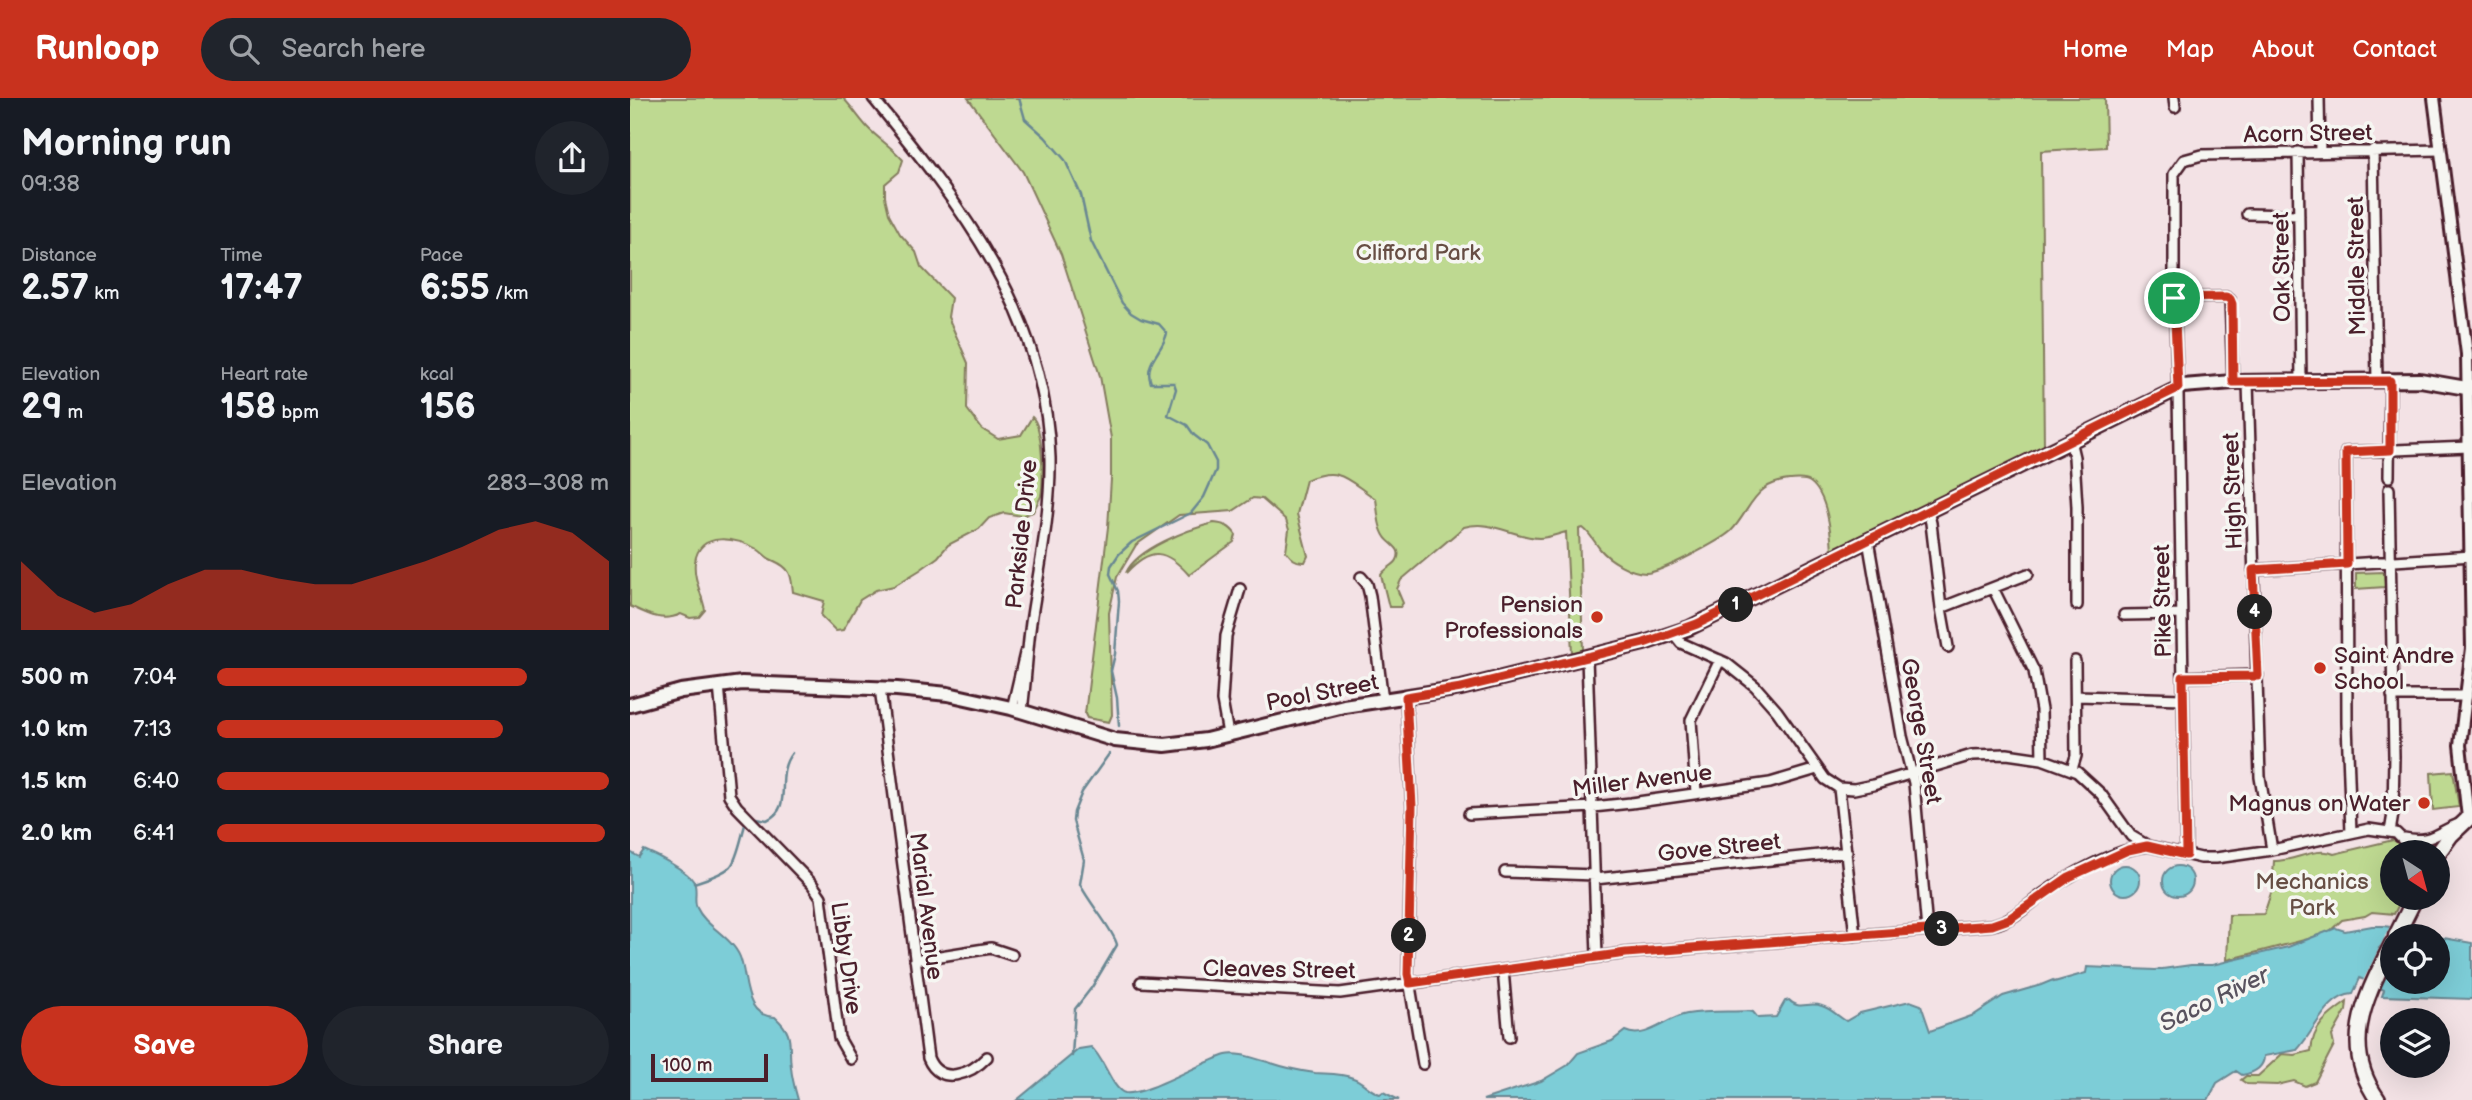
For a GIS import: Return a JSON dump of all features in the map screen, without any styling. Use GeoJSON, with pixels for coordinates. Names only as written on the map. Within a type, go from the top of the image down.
{"type":"FeatureCollection","features":[{"type":"Feature","properties":{"kind":"main road","name":"Pool Street"},"geometry":{"type":"LineString","coordinates":[[630,705],[672,692],[762,682],[880,688],[948,694],[1017,710],[1115,740],[1146,745],[1181,744],[1325,710],[1461,688],[1674,634],[2178,388],[2233,382],[2420,380],[2470,388]]}},
{"type":"Feature","properties":{"kind":"main road"},"geometry":{"type":"LineString","coordinates":[[2447,840],[2467,819]]}},
{"type":"Feature","properties":{"kind":"main road"},"geometry":{"type":"LineString","coordinates":[[2374,1099],[2358,1053],[2359,1029],[2365,1001],[2380,969]]}},
{"type":"Feature","properties":{"kind":"street","name":"Parkside Drive"},"geometry":{"type":"LineString","coordinates":[[873,98],[942,183],[979,238],[1017,314],[1038,373],[1048,428],[1050,476],[1046,524],[1017,710]]}},
{"type":"Feature","properties":{"kind":"street"},"geometry":{"type":"LineString","coordinates":[[2319,98],[2320,152]]}},
{"type":"Feature","properties":{"kind":"street"},"geometry":{"type":"LineString","coordinates":[[1674,634],[1681,643],[1720,660],[1744,676],[1770,702],[1825,779],[1839,788],[1854,789],[1984,753],[2042,760],[2072,769],[2096,788],[2131,836],[2147,846],[2186,855],[2216,858],[2273,850],[2369,830],[2423,840],[2436,837],[2447,828],[2467,819],[2460,745],[2472,648],[2470,388],[2465,329],[2434,98]]}},
{"type":"Feature","properties":{"kind":"street","name":"Middle Street"},"geometry":{"type":"LineString","coordinates":[[2373,150],[2390,450],[2389,477]]}},
{"type":"Feature","properties":{"kind":"street","name":"Acorn Street"},"geometry":{"type":"LineString","coordinates":[[2180,163],[2189,157],[2202,155],[2440,150]]}},
{"type":"Feature","properties":{"kind":"street","name":"Oak Street"},"geometry":{"type":"LineString","coordinates":[[2298,152],[2301,381]]}},
{"type":"Feature","properties":{"kind":"street","name":"Pike Street"},"geometry":{"type":"LineString","coordinates":[[2180,163],[2173,179],[2174,298],[2186,855]]}},
{"type":"Feature","properties":{"kind":"street"},"geometry":{"type":"LineString","coordinates":[[2247,214],[2300,215]]}},
{"type":"Feature","properties":{"kind":"street"},"geometry":{"type":"LineString","coordinates":[[2174,298],[2230,299],[2233,382]]}},
{"type":"Feature","properties":{"kind":"street","name":"High Street"},"geometry":{"type":"LineString","coordinates":[[2248,382],[2260,777],[2273,850]]}},
{"type":"Feature","properties":{"kind":"street"},"geometry":{"type":"LineString","coordinates":[[2070,440],[2077,497],[2077,606]]}},
{"type":"Feature","properties":{"kind":"street"},"geometry":{"type":"LineString","coordinates":[[2351,833],[2347,723],[2346,452],[2469,447]]}},
{"type":"Feature","properties":{"kind":"street"},"geometry":{"type":"LineString","coordinates":[[2389,489],[2393,814],[2390,832]]}},
{"type":"Feature","properties":{"kind":"street"},"geometry":{"type":"LineString","coordinates":[[1928,511],[1948,646]]}},
{"type":"Feature","properties":{"kind":"street","name":"George Street"},"geometry":{"type":"LineString","coordinates":[[1868,540],[1902,736],[1912,774],[1927,930]]}},
{"type":"Feature","properties":{"kind":"street"},"geometry":{"type":"LineString","coordinates":[[2253,570],[2471,556]]}},
{"type":"Feature","properties":{"kind":"street"},"geometry":{"type":"LineString","coordinates":[[1941,608],[2028,574]]}},
{"type":"Feature","properties":{"kind":"street"},"geometry":{"type":"LineString","coordinates":[[1361,578],[1367,584],[1371,602],[1383,701]]}},
{"type":"Feature","properties":{"kind":"street"},"geometry":{"type":"LineString","coordinates":[[1993,588],[2034,671],[2041,710],[2042,760]]}},
{"type":"Feature","properties":{"kind":"street"},"geometry":{"type":"LineString","coordinates":[[1228,734],[1222,701],[1226,636],[1240,589]]}},
{"type":"Feature","properties":{"kind":"street"},"geometry":{"type":"LineString","coordinates":[[2124,615],[2182,614]]}},
{"type":"Feature","properties":{"kind":"street"},"geometry":{"type":"LineString","coordinates":[[1587,657],[1597,957]]}},
{"type":"Feature","properties":{"kind":"street"},"geometry":{"type":"LineString","coordinates":[[1696,793],[1691,720],[1720,660]]}},
{"type":"Feature","properties":{"kind":"street"},"geometry":{"type":"LineString","coordinates":[[2072,769],[2076,756],[2075,661]]}},
{"type":"Feature","properties":{"kind":"street"},"geometry":{"type":"LineString","coordinates":[[2183,677],[2258,676]]}},
{"type":"Feature","properties":{"kind":"street","name":"Libby Drive"},"geometry":{"type":"LineString","coordinates":[[719,685],[729,796],[812,884],[821,897],[838,1035],[851,1059]]}},
{"type":"Feature","properties":{"kind":"street","name":"Marial Avenue"},"geometry":{"type":"LineString","coordinates":[[880,688],[931,1064],[941,1072],[959,1075],[975,1069],[987,1057]]}},
{"type":"Feature","properties":{"kind":"street"},"geometry":{"type":"LineString","coordinates":[[2077,696],[2183,699]]}},
{"type":"Feature","properties":{"kind":"street"},"geometry":{"type":"LineString","coordinates":[[2392,696],[2467,696]]}},
{"type":"Feature","properties":{"kind":"street"},"geometry":{"type":"LineString","coordinates":[[1406,697],[1412,806],[1408,974],[1423,1064]]}},
{"type":"Feature","properties":{"kind":"street","name":"Miller Avenue"},"geometry":{"type":"LineString","coordinates":[[1469,814],[1593,807],[1770,783],[1817,769]]}},
{"type":"Feature","properties":{"kind":"street"},"geometry":{"type":"LineString","coordinates":[[1839,788],[1856,936]]}},
{"type":"Feature","properties":{"kind":"street","name":"Cleaves Street"},"geometry":{"type":"LineString","coordinates":[[1141,982],[1345,993],[1597,957],[1999,924],[2087,867],[2128,850],[2147,846]]}},
{"type":"Feature","properties":{"kind":"street","name":"Gove Street"},"geometry":{"type":"LineString","coordinates":[[1505,872],[1595,877],[1847,852]]}},
{"type":"Feature","properties":{"kind":"street"},"geometry":{"type":"LineString","coordinates":[[915,960],[991,948],[1012,955]]}},
{"type":"Feature","properties":{"kind":"street"},"geometry":{"type":"LineString","coordinates":[[1503,970],[1509,1037]]}},
{"type":"Feature","properties":{"kind":"green space"},"geometry":{"type":"Polygon","coordinates":[[[630,98],[843,98],[869,129],[903,160],[899,172],[885,184],[889,214],[900,234],[916,252],[921,267],[951,298],[948,317],[968,363],[967,409],[982,429],[998,439],[1021,435],[1032,417],[1036,422],[1042,454],[1042,479],[1041,496],[1033,512],[1022,516],[1004,513],[989,518],[979,529],[948,545],[938,557],[920,570],[894,586],[876,590],[860,600],[843,630],[836,631],[821,616],[824,601],[793,592],[790,575],[784,567],[749,545],[730,540],[711,541],[698,552],[695,574],[705,610],[699,617],[690,618],[681,614],[661,618],[630,606],[630,98]]]}},
{"type":"Feature","properties":{"kind":"green space","name":"Clifford Park"},"geometry":{"type":"Polygon","coordinates":[[[968,98],[2105,98],[2106,147],[2041,151],[2044,447],[1832,551],[1824,504],[1816,488],[1810,482],[1802,480],[1783,481],[1766,487],[1725,536],[1690,556],[1653,572],[1634,571],[1621,565],[1604,553],[1586,530],[1579,529],[1583,650],[1572,653],[1566,532],[1539,538],[1483,525],[1464,527],[1401,580],[1397,589],[1403,603],[1400,607],[1389,607],[1381,575],[1396,562],[1398,552],[1383,533],[1376,499],[1344,477],[1328,474],[1306,480],[1297,514],[1308,556],[1305,562],[1299,562],[1286,551],[1289,530],[1286,520],[1262,499],[1253,498],[1233,511],[1179,515],[1136,545],[1117,577],[1109,613],[1112,715],[1109,722],[1087,718],[1085,714],[1108,527],[1111,479],[1111,438],[1100,376],[1061,254],[1023,172],[968,98]]]}},
{"type":"Feature","properties":{"kind":"green space"},"geometry":{"type":"Polygon","coordinates":[[[1214,523],[1231,529],[1236,535],[1234,542],[1189,575],[1173,560],[1158,554],[1143,558],[1126,573],[1140,556],[1164,541],[1214,523]]]}},
{"type":"Feature","properties":{"kind":"green space"},"geometry":{"type":"Polygon","coordinates":[[[2384,572],[2385,587],[2356,589],[2356,573],[2384,572]]]}},
{"type":"Feature","properties":{"kind":"green space"},"geometry":{"type":"Polygon","coordinates":[[[2453,771],[2459,807],[2433,810],[2431,773],[2453,771]]]}},
{"type":"Feature","properties":{"kind":"green space","name":"Mechanics Park"},"geometry":{"type":"Polygon","coordinates":[[[2380,843],[2380,910],[2396,910],[2394,914],[2372,912],[2342,920],[2330,931],[2308,939],[2227,960],[2229,915],[2264,914],[2272,890],[2274,861],[2320,852],[2334,854],[2380,843]]]}},
{"type":"Feature","properties":{"kind":"green space"},"geometry":{"type":"Polygon","coordinates":[[[2347,1002],[2346,1011],[2332,1036],[2334,1045],[2315,1082],[2305,1086],[2294,1081],[2277,1085],[2247,1084],[2241,1080],[2246,1076],[2258,1076],[2282,1054],[2295,1055],[2311,1051],[2312,1042],[2322,1022],[2347,1002]]]}},
{"type":"Feature","properties":{"kind":"water"},"geometry":{"type":"Polygon","coordinates":[[[644,850],[678,868],[694,882],[696,905],[701,914],[731,943],[740,957],[752,1003],[765,1015],[775,1017],[786,1029],[798,1100],[630,1100],[630,852],[639,857],[644,850]]]}},
{"type":"Feature","properties":{"kind":"water"},"geometry":{"type":"Polygon","coordinates":[[[2125,865],[2136,869],[2140,880],[2136,891],[2125,895],[2114,891],[2110,880],[2114,869],[2125,865]]]}},
{"type":"Feature","properties":{"kind":"water"},"geometry":{"type":"Polygon","coordinates":[[[2178,866],[2189,870],[2193,881],[2189,892],[2178,896],[2167,892],[2163,881],[2167,870],[2178,866]]]}},
{"type":"Feature","properties":{"kind":"water","name":"Saco River"},"geometry":{"type":"Polygon","coordinates":[[[2380,926],[2380,988],[2360,978],[2353,994],[2344,996],[2328,1008],[2297,1050],[2264,1056],[2260,1067],[2250,1073],[2242,1075],[2236,1071],[2217,1083],[2208,1100],[1483,1100],[1541,1081],[1568,1065],[1578,1053],[1612,1041],[1625,1031],[1649,1031],[1687,1014],[1748,1011],[1758,1018],[1776,1017],[1785,1001],[1789,1000],[1797,1005],[1826,1007],[1846,1021],[1860,1013],[1910,1001],[1921,1005],[1930,1031],[1974,1015],[2003,996],[2086,973],[2087,967],[2155,970],[2212,965],[2288,947],[2336,928],[2345,931],[2380,926]]]}},
{"type":"Feature","properties":{"kind":"water"},"geometry":{"type":"Polygon","coordinates":[[[2450,939],[2472,943],[2472,999],[2382,996],[2450,994],[2450,939]]]}},
{"type":"Feature","properties":{"kind":"water"},"geometry":{"type":"Polygon","coordinates":[[[1091,1047],[1116,1086],[1125,1093],[1146,1089],[1215,1059],[1236,1054],[1303,1071],[1348,1076],[1376,1093],[1383,1092],[1399,1100],[1017,1100],[1079,1049],[1091,1047]]]}},
{"type":"Feature","properties":{"kind":"pier"},"geometry":{"type":"Polygon","coordinates":[[[2380,946],[2380,989],[2379,991],[2362,983],[2355,997],[2380,946]]]}},
{"type":"Feature","properties":{"kind":"waterway"},"geometry":{"type":"LineString","coordinates":[[1019,98],[1025,119],[1065,160],[1081,195],[1091,241],[1122,303],[1131,313],[1159,324],[1167,333],[1151,363],[1149,376],[1151,383],[1174,383],[1176,389],[1168,415],[1187,425],[1194,435],[1207,445],[1216,462],[1216,470],[1204,497],[1191,513],[1132,542],[1111,566],[1110,574],[1118,591],[1119,601],[1111,671],[1119,726]]}},
{"type":"Feature","properties":{"kind":"waterway"},"geometry":{"type":"LineString","coordinates":[[756,818],[767,820],[780,807],[784,771],[792,753]]}},
{"type":"Feature","properties":{"kind":"waterway"},"geometry":{"type":"LineString","coordinates":[[1072,1056],[1075,1009],[1092,987],[1117,945],[1080,884],[1084,860],[1073,821],[1082,792],[1109,754]]}},
{"type":"Feature","properties":{"kind":"waterway"},"geometry":{"type":"LineString","coordinates":[[694,883],[718,875],[733,864],[745,825]]}},
{"type":"Feature","properties":{"kind":"place","name":"Pension Professionals"},"geometry":{"type":"Point","coordinates":[1597,617]}},
{"type":"Feature","properties":{"kind":"place","name":"Saint Andre School"},"geometry":{"type":"Point","coordinates":[2320,668]}},
{"type":"Feature","properties":{"kind":"place","name":"Magnus on Water"},"geometry":{"type":"Point","coordinates":[2424,803]}},
{"type":"Feature","properties":{"kind":"route"},"geometry":{"type":"LineString","coordinates":[[2174,298],[2230,299],[2233,382],[2390,381],[2390,450],[2346,452],[2347,564],[2253,570],[2258,676],[2183,677],[2186,855],[2147,846],[2128,850],[2069,877],[1999,924],[1626,953],[1410,983],[1408,974],[1412,806],[1406,697],[1491,681],[1674,634],[2178,388],[2174,298]]}}]}
